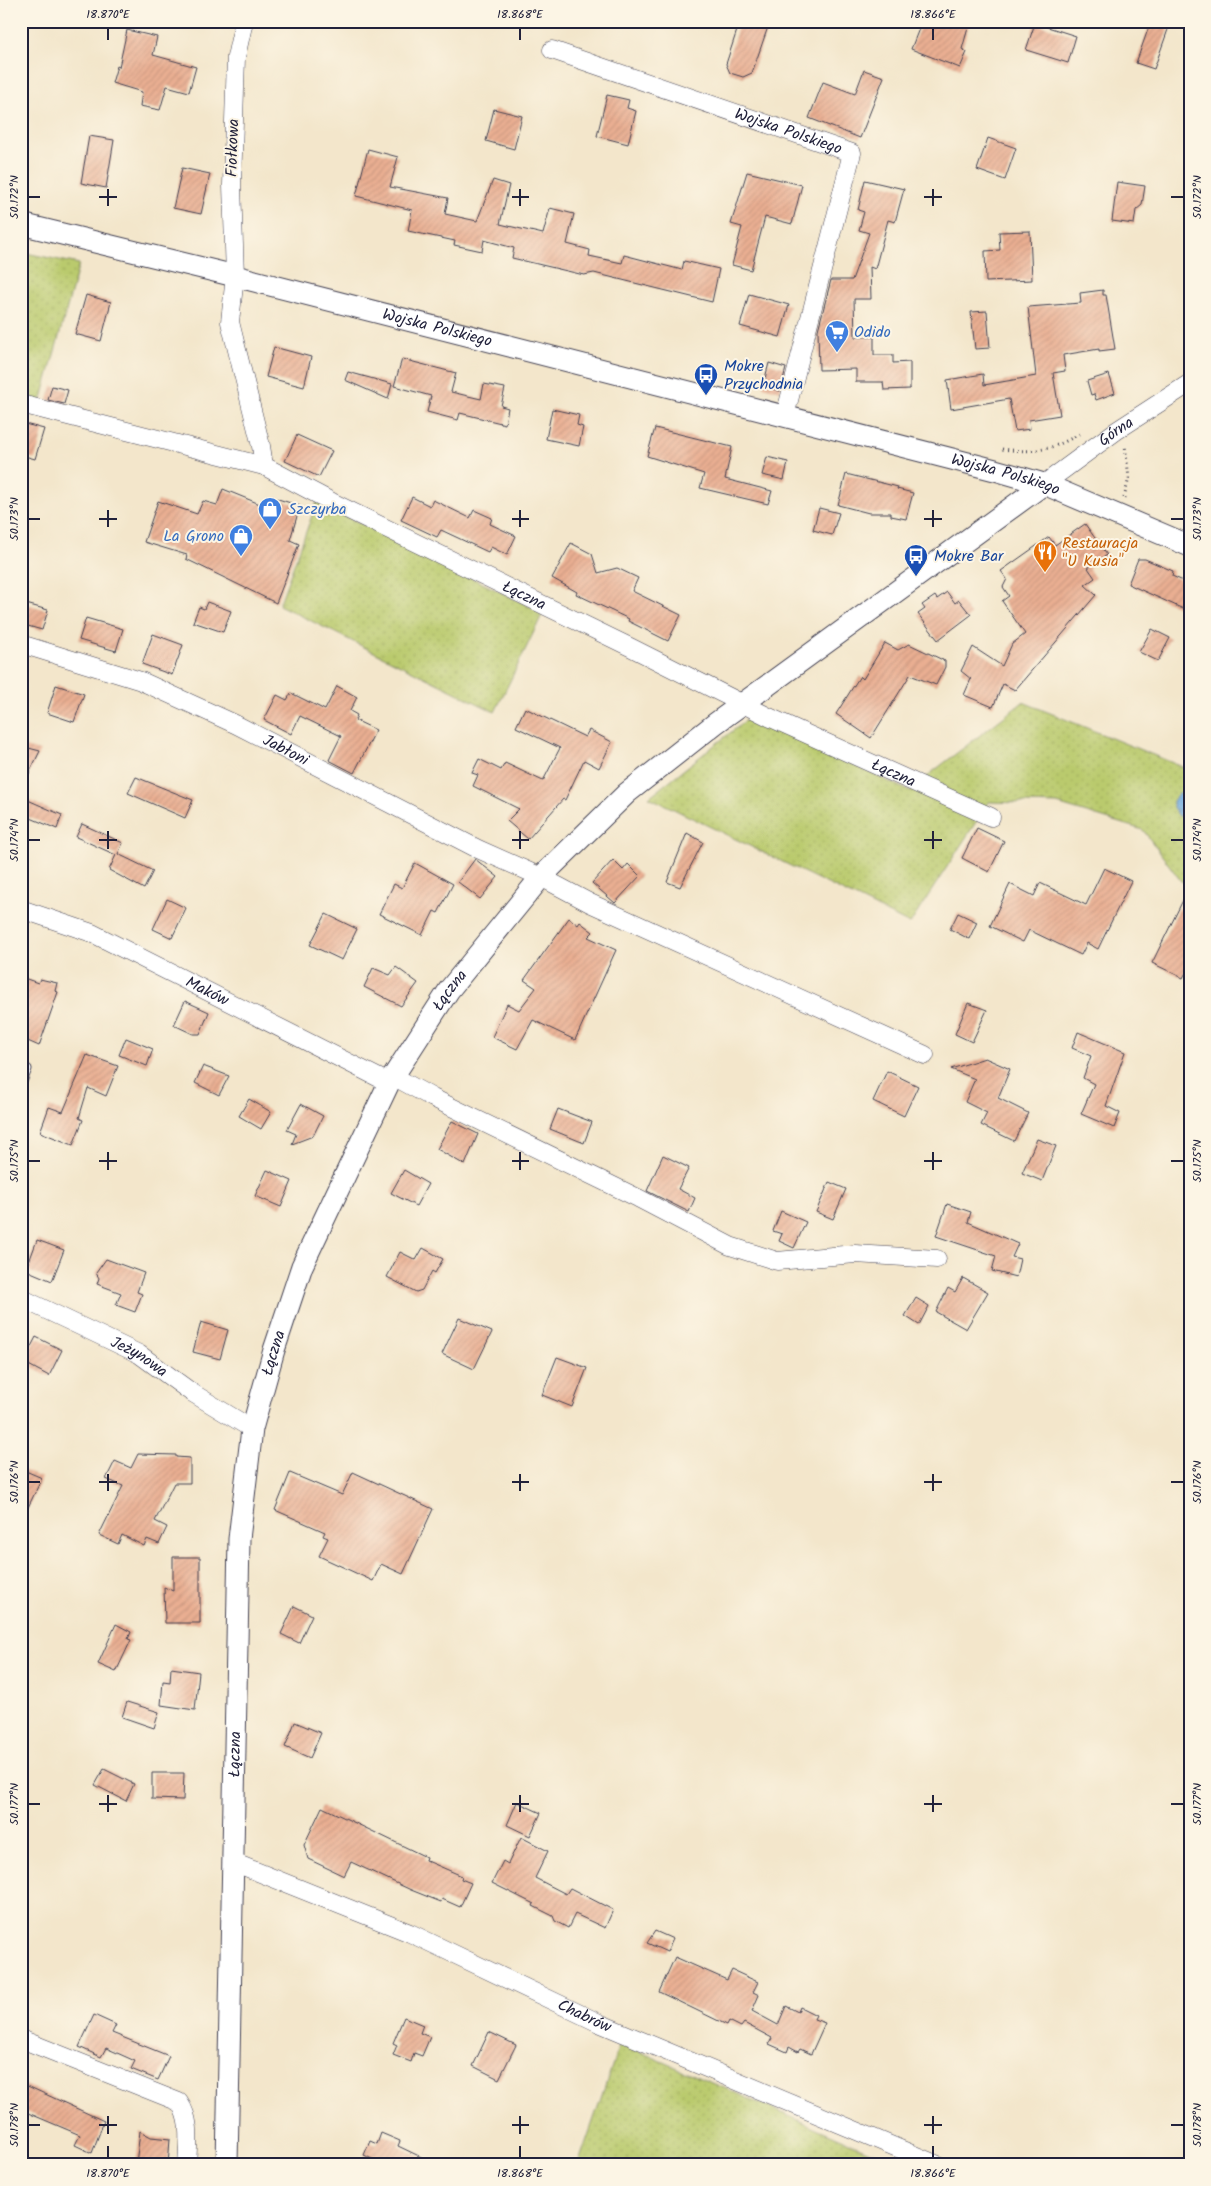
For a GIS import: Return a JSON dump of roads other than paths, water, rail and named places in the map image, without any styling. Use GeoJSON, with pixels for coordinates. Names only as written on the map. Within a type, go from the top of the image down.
{"type":"FeatureCollection","features":[{"type":"Feature","properties":{"kind":"street","name":"Fiołkowa"},"geometry":{"type":"LineString","coordinates":[[234,276],[232,185],[236,57],[244,21]]}},
{"type":"Feature","properties":{"kind":"street","name":"Wojska Polskiego"},"geometry":{"type":"LineString","coordinates":[[552,50],[852,153],[785,416]]}},
{"type":"Feature","properties":{"kind":"street","name":"Wojska Polskiego"},"geometry":{"type":"LineString","coordinates":[[21,224],[785,416],[1044,484],[1190,546]]}},
{"type":"Feature","properties":{"kind":"street"},"geometry":{"type":"LineString","coordinates":[[21,404],[264,466],[261,446],[230,322],[234,276]]}},
{"type":"Feature","properties":{"kind":"street","name":"Górna"},"geometry":{"type":"LineString","coordinates":[[1044,484],[1116,431],[1190,383]]}},
{"type":"Feature","properties":{"kind":"street","name":"Łączna"},"geometry":{"type":"LineString","coordinates":[[264,466],[332,502],[743,704],[991,818]]}},
{"type":"Feature","properties":{"kind":"street","name":"Łączna"},"geometry":{"type":"LineString","coordinates":[[227,2165],[239,1539],[252,1429],[274,1350],[302,1266],[391,1080],[449,990],[541,877],[627,793],[743,704],[1044,484]]}},
{"type":"Feature","properties":{"kind":"street","name":"Jabłoni"},"geometry":{"type":"LineString","coordinates":[[21,644],[141,681],[235,724],[478,849],[541,877],[590,903],[926,1054]]}},
{"type":"Feature","properties":{"kind":"street","name":"Maków"},"geometry":{"type":"LineString","coordinates":[[21,909],[92,934],[391,1080],[442,1102],[638,1198],[730,1246],[777,1261],[855,1254],[937,1259]]}},
{"type":"Feature","properties":{"kind":"street","name":"Jeżynowa"},"geometry":{"type":"LineString","coordinates":[[21,1298],[139,1354],[191,1392],[252,1429]]}},
{"type":"Feature","properties":{"kind":"street","name":"Chabrów"},"geometry":{"type":"LineString","coordinates":[[233,1862],[410,1933],[599,2023],[938,2165]]}},
{"type":"Feature","properties":{"kind":"street"},"geometry":{"type":"LineString","coordinates":[[21,2039],[180,2102],[186,2112],[188,2129],[187,2165]]}},
{"type":"Feature","properties":{"kind":"lane"},"geometry":{"type":"LineString","coordinates":[[21,1084],[27,1069]]}},
{"type":"Feature","properties":{"kind":"water"},"geometry":{"type":"Polygon","coordinates":[[[1186,792],[1190,795],[1190,816],[1179,816],[1173,808],[1173,801],[1178,794],[1186,792]]]}},
{"type":"Feature","properties":{"kind":"place","name":"Odido"},"geometry":{"type":"Point","coordinates":[837,353]}},
{"type":"Feature","properties":{"kind":"place","name":"Mokre Przychodnia"},"geometry":{"type":"Point","coordinates":[706,396]}},
{"type":"Feature","properties":{"kind":"place","name":"Szczyrba"},"geometry":{"type":"Point","coordinates":[270,530]}},
{"type":"Feature","properties":{"kind":"place","name":"La Grono"},"geometry":{"type":"Point","coordinates":[241,557]}},
{"type":"Feature","properties":{"kind":"place","name":"Restauracja \"U Kusia\""},"geometry":{"type":"Point","coordinates":[1045,573]}},
{"type":"Feature","properties":{"kind":"place","name":"Mokre Bar"},"geometry":{"type":"Point","coordinates":[916,577]}}]}
